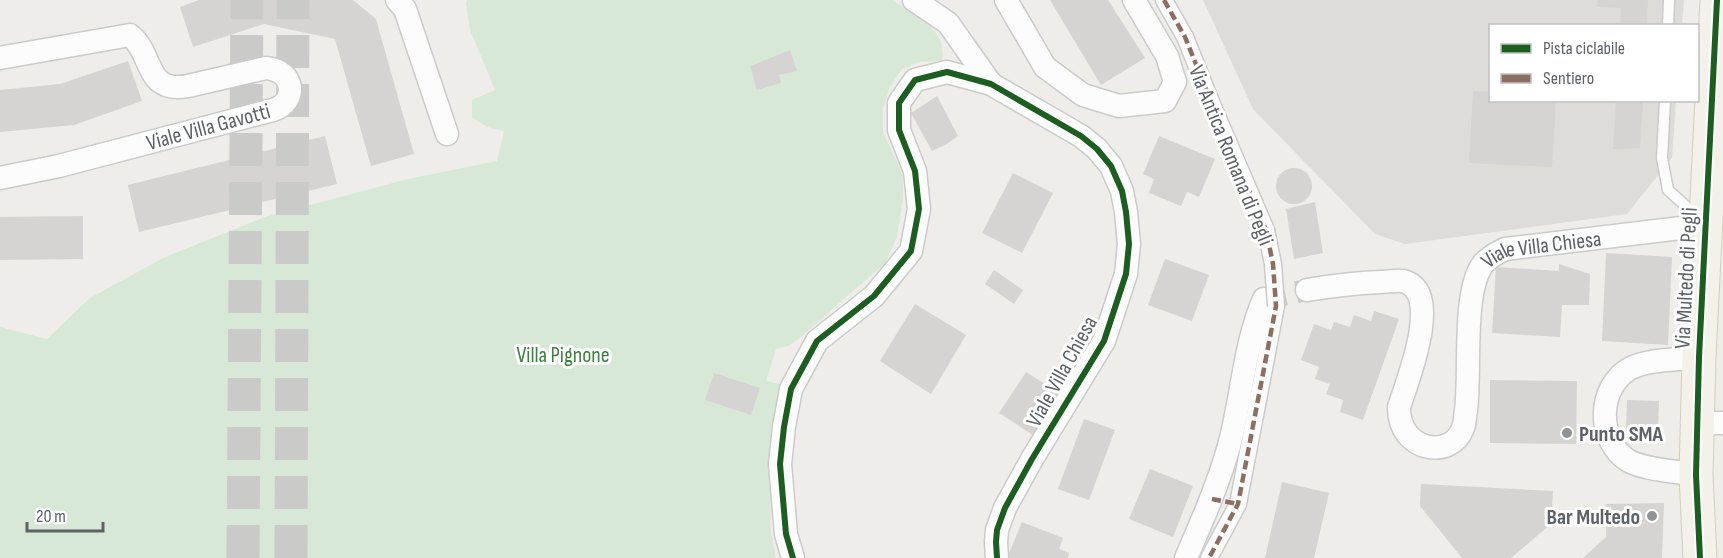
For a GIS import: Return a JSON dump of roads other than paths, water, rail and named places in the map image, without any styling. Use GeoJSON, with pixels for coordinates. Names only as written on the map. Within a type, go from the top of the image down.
{"type":"FeatureCollection","features":[{"type":"Feature","properties":{"kind":"main road","name":"Via Multedo di Pegli"},"geometry":{"type":"LineString","coordinates":[[1685,558],[1710,423],[1699,357],[1717,0]]}},
{"type":"Feature","properties":{"kind":"main road","name":"Via Multedo di Pegli"},"geometry":{"type":"LineString","coordinates":[[1697,490],[1700,558]]}},
{"type":"Feature","properties":{"kind":"main road"},"geometry":{"type":"LineString","coordinates":[[1697,490],[1719,544],[1722,558]]}},
{"type":"Feature","properties":{"kind":"street"},"geometry":{"type":"LineString","coordinates":[[397,0],[405,9],[447,134]]}},
{"type":"Feature","properties":{"kind":"street"},"geometry":{"type":"LineString","coordinates":[[914,0],[948,23],[991,84]]}},
{"type":"Feature","properties":{"kind":"street"},"geometry":{"type":"LineString","coordinates":[[1006,0],[1045,67],[1083,95],[1119,106],[1165,101],[1175,82],[1167,56],[1134,0]]}},
{"type":"Feature","properties":{"kind":"street","name":"Via Antica Romana di Pegli"},"geometry":{"type":"LineString","coordinates":[[1164,0],[1185,37],[1266,230],[1273,264],[1270,303],[1238,504],[1209,558]]}},
{"type":"Feature","properties":{"kind":"street","name":"Viale Villa Gavotti"},"geometry":{"type":"LineString","coordinates":[[0,58],[130,35],[140,42],[154,76],[169,86],[178,88],[273,68],[285,76],[290,89],[285,103],[273,110],[59,166],[0,178]]}},
{"type":"Feature","properties":{"kind":"street","name":"Viale Villa Chiesa"},"geometry":{"type":"LineString","coordinates":[[793,558],[786,534],[780,464],[784,427],[793,383],[817,341],[874,296],[911,251],[919,208],[915,171],[899,130],[899,103],[915,80],[947,72],[991,84],[1081,136],[1097,149],[1111,166],[1122,191],[1126,212],[1129,244],[1126,274],[1104,341],[1005,508],[997,530],[998,558]]}},
{"type":"Feature","properties":{"kind":"street","name":"Viale Villa Chiesa"},"geometry":{"type":"LineString","coordinates":[[1307,290],[1347,284],[1400,281],[1417,290],[1422,301],[1423,324],[1399,407],[1399,418],[1403,429],[1417,444],[1438,447],[1457,437],[1463,428],[1469,389],[1469,323],[1474,285],[1477,273],[1489,258],[1505,249],[1706,225]]}},
{"type":"Feature","properties":{"kind":"street"},"geometry":{"type":"LineString","coordinates":[[1186,558],[1212,499],[1228,448],[1255,320],[1270,303]]}},
{"type":"Feature","properties":{"kind":"street","name":"Via Multedo di Pegli"},"geometry":{"type":"LineString","coordinates":[[1697,490],[1628,460],[1615,448],[1606,432],[1604,414],[1607,396],[1616,381],[1630,369],[1647,362],[1699,357]]}},
{"type":"Feature","properties":{"kind":"street"},"geometry":{"type":"LineString","coordinates":[[1212,499],[1238,504]]}},
{"type":"Feature","properties":{"kind":"lane"},"geometry":{"type":"LineString","coordinates":[[1668,24],[1669,0]]}},
{"type":"Feature","properties":{"kind":"lane"},"geometry":{"type":"LineString","coordinates":[[1665,102],[1662,158],[1668,190],[1706,225]]}},
{"type":"Feature","properties":{"kind":"tunnel"},"geometry":{"type":"LineString","coordinates":[[243,558],[247,0]]}},
{"type":"Feature","properties":{"kind":"tunnel"},"geometry":{"type":"LineString","coordinates":[[291,558],[293,0]]}},
{"type":"Feature","properties":{"kind":"tunnel"},"geometry":{"type":"LineString","coordinates":[[1264,299],[1307,290]]}},
{"type":"Feature","properties":{"kind":"place","name":"Punto SMA"},"geometry":{"type":"Point","coordinates":[1567,433]}},
{"type":"Feature","properties":{"kind":"place","name":"Bar Multedo"},"geometry":{"type":"Point","coordinates":[1652,516]}},
{"type":"Feature","properties":{"kind":"park label","name":"Villa Pignone"},"geometry":{"type":"Point","coordinates":[563,354]}}]}
